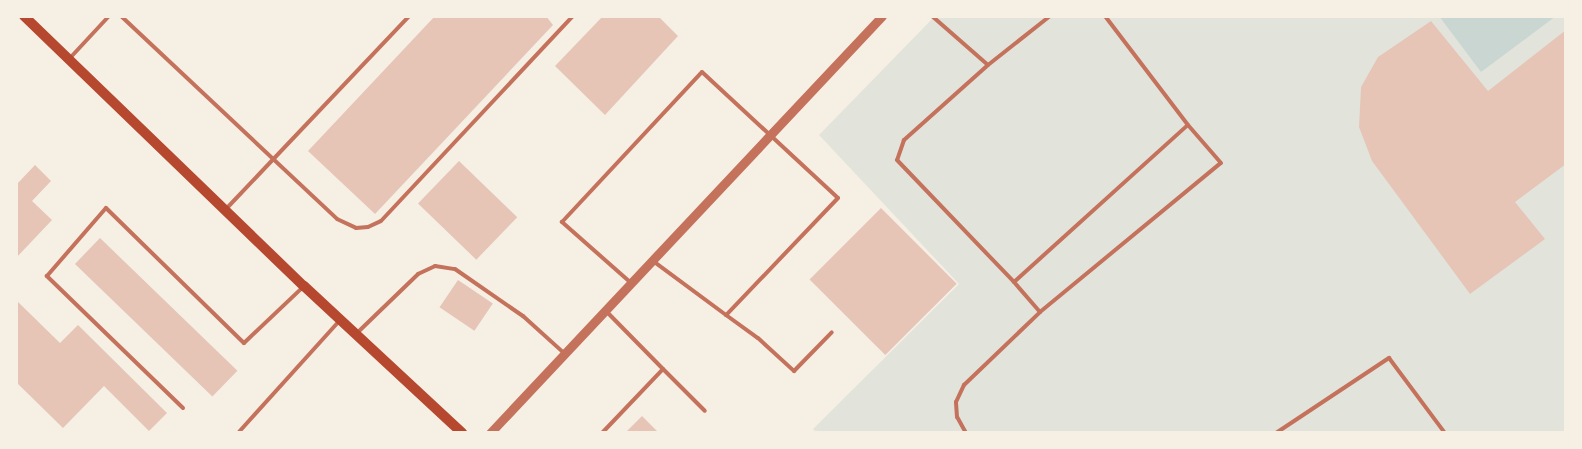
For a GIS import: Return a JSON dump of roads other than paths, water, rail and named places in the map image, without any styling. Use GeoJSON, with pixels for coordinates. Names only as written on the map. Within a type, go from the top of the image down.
{"type":"FeatureCollection","features":[{"type":"Feature","properties":{"kind":"main road"},"geometry":{"type":"LineString","coordinates":[[24,16],[224,211],[462,433]]}},
{"type":"Feature","properties":{"kind":"street"},"geometry":{"type":"LineString","coordinates":[[490,433],[770,132],[882,16]]}},
{"type":"Feature","properties":{"kind":"lane"},"geometry":{"type":"LineString","coordinates":[[68,60],[109,16]]}},
{"type":"Feature","properties":{"kind":"lane"},"geometry":{"type":"LineString","coordinates":[[121,16],[337,219],[348,226],[368,227],[381,221],[573,16]]}},
{"type":"Feature","properties":{"kind":"lane"},"geometry":{"type":"LineString","coordinates":[[224,211],[409,16]]}},
{"type":"Feature","properties":{"kind":"lane"},"geometry":{"type":"LineString","coordinates":[[932,16],[988,65]]}},
{"type":"Feature","properties":{"kind":"lane"},"geometry":{"type":"LineString","coordinates":[[1040,312],[1014,282],[896,160],[904,140],[988,65],[1050,16]]}},
{"type":"Feature","properties":{"kind":"lane"},"geometry":{"type":"LineString","coordinates":[[966,433],[956,417],[956,402],[964,385],[1040,312],[1221,163],[1188,125],[1105,16]]}},
{"type":"Feature","properties":{"kind":"lane"},"geometry":{"type":"LineString","coordinates":[[630,282],[562,222],[702,72],[770,132],[838,198],[726,315]]}},
{"type":"Feature","properties":{"kind":"lane"},"geometry":{"type":"LineString","coordinates":[[1014,282],[1188,125]]}},
{"type":"Feature","properties":{"kind":"lane"},"geometry":{"type":"LineString","coordinates":[[183,408],[47,276],[106,208],[244,343],[304,286]]}},
{"type":"Feature","properties":{"kind":"lane"},"geometry":{"type":"LineString","coordinates":[[651,260],[758,338],[794,372],[832,332]]}},
{"type":"Feature","properties":{"kind":"lane"},"geometry":{"type":"LineString","coordinates":[[356,335],[418,274],[435,266],[455,269],[522,316],[564,353]]}},
{"type":"Feature","properties":{"kind":"lane"},"geometry":{"type":"LineString","coordinates":[[604,310],[705,411]]}},
{"type":"Feature","properties":{"kind":"lane"},"geometry":{"type":"LineString","coordinates":[[238,433],[340,320]]}},
{"type":"Feature","properties":{"kind":"lane"},"geometry":{"type":"LineString","coordinates":[[1276,433],[1389,358],[1444,433]]}},
{"type":"Feature","properties":{"kind":"lane"},"geometry":{"type":"LineString","coordinates":[[602,433],[663,369]]}}]}
